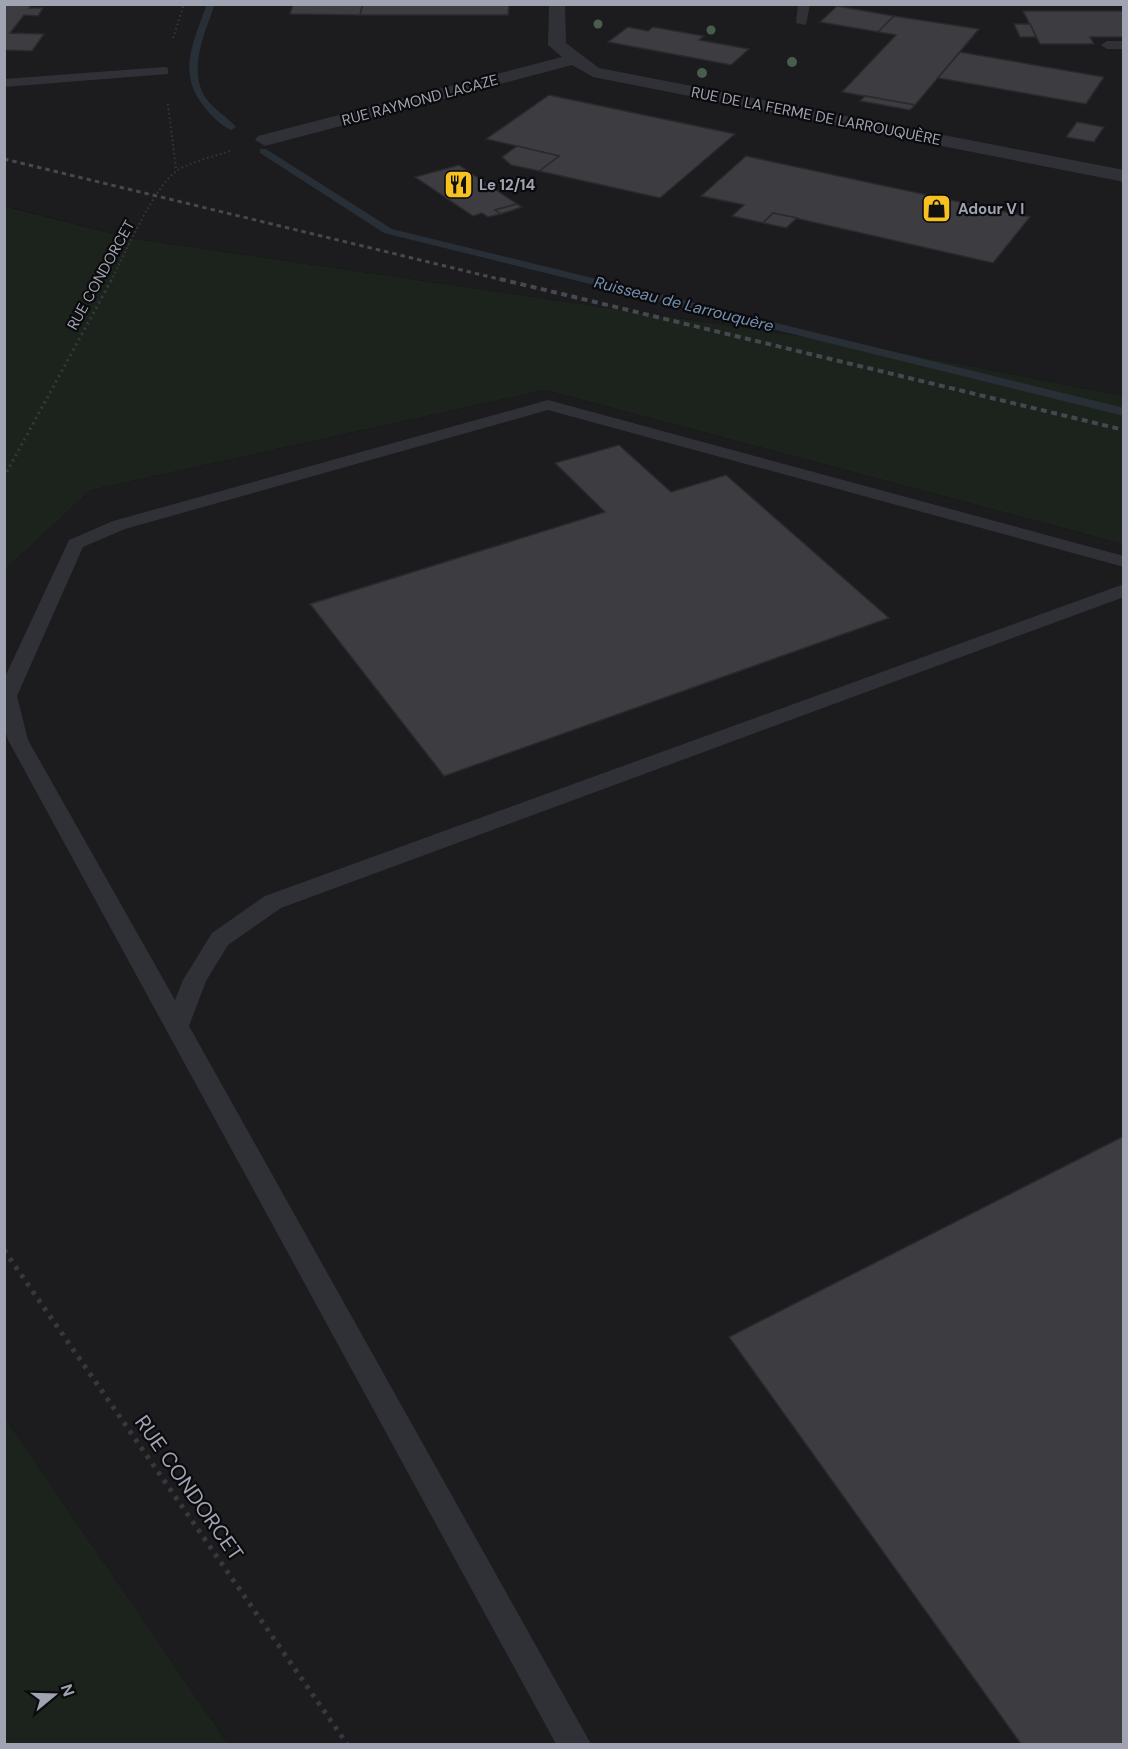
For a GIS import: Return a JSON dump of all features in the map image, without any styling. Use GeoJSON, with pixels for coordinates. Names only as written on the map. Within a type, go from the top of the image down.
{"type":"FeatureCollection","features":[{"type":"Feature","properties":{"kind":"street","name":"RUE DE LA FERME DE LARROUQUÈRE"},"geometry":{"type":"LineString","coordinates":[[557,4],[556,45],[592,72],[1124,176]]}},
{"type":"Feature","properties":{"kind":"street","name":"RUE RAYMOND LACAZE"},"geometry":{"type":"LineString","coordinates":[[265,140],[575,59]]}},
{"type":"Feature","properties":{"kind":"lane"},"geometry":{"type":"LineString","coordinates":[[802,23],[804,4]]}},
{"type":"Feature","properties":{"kind":"lane"},"geometry":{"type":"LineString","coordinates":[[1107,45],[1124,45]]}},
{"type":"Feature","properties":{"kind":"lane"},"geometry":{"type":"LineString","coordinates":[[4,83],[164,71]]}},
{"type":"Feature","properties":{"kind":"lane"},"geometry":{"type":"LineString","coordinates":[[574,1744],[18,740],[8,696],[75,544],[118,525],[548,405],[1124,562]]}},
{"type":"Feature","properties":{"kind":"lane"},"geometry":{"type":"LineString","coordinates":[[177,1025],[195,981],[220,939],[273,902],[1124,590]]}},
{"type":"Feature","properties":{"kind":"path","name":"RUE CONDORCET"},"geometry":{"type":"LineString","coordinates":[[4,477],[146,216],[153,195],[176,169],[265,140]]}},
{"type":"Feature","properties":{"kind":"path","name":"RUE CONDORCET"},"geometry":{"type":"LineString","coordinates":[[4,1251],[347,1744]]}},
{"type":"Feature","properties":{"kind":"shaded area"},"geometry":{"type":"Polygon","coordinates":[[[4,5],[1123,5],[1123,396],[862,345],[129,238],[5,206],[4,5]]]}},
{"type":"Feature","properties":{"kind":"shaded area"},"geometry":{"type":"Polygon","coordinates":[[[4,206],[129,238],[862,345],[1123,396],[1123,544],[545,390],[91,490],[5,569],[4,206]]]}},
{"type":"Feature","properties":{"kind":"shaded area"},"geometry":{"type":"Polygon","coordinates":[[[545,390],[1123,544],[1123,1744],[228,1744],[5,1418],[4,569],[91,490],[545,390]]]}},
{"type":"Feature","properties":{"kind":"shaded area"},"geometry":{"type":"Polygon","coordinates":[[[5,1418],[228,1744],[5,1744],[5,1418]]]}},
{"type":"Feature","properties":{"kind":"building"},"geometry":{"type":"Polygon","coordinates":[[[4,4],[31,4],[29,8],[43,8],[38,16],[24,15],[10,33],[44,34],[32,51],[4,50],[4,4]]]}},
{"type":"Feature","properties":{"kind":"building"},"geometry":{"type":"Polygon","coordinates":[[[293,4],[363,4],[360,15],[290,14],[293,4]]]}},
{"type":"Feature","properties":{"kind":"building"},"geometry":{"type":"Polygon","coordinates":[[[363,4],[509,4],[508,15],[360,15],[363,4]]]}},
{"type":"Feature","properties":{"kind":"building"},"geometry":{"type":"Polygon","coordinates":[[[837,6],[894,16],[878,32],[820,22],[837,6]]]}},
{"type":"Feature","properties":{"kind":"building"},"geometry":{"type":"Polygon","coordinates":[[[1023,11],[1124,11],[1124,37],[1090,37],[1094,44],[1040,44],[1023,11]]]}},
{"type":"Feature","properties":{"kind":"building"},"geometry":{"type":"Polygon","coordinates":[[[894,16],[979,29],[915,105],[842,92],[896,35],[878,32],[894,16]]]}},
{"type":"Feature","properties":{"kind":"building"},"geometry":{"type":"Polygon","coordinates":[[[1014,24],[1030,24],[1036,37],[1020,37],[1014,24]]]}},
{"type":"Feature","properties":{"kind":"building"},"geometry":{"type":"Polygon","coordinates":[[[628,27],[648,31],[653,27],[704,36],[699,40],[749,49],[731,65],[608,42],[628,27]]]}},
{"type":"Feature","properties":{"kind":"building"},"geometry":{"type":"Polygon","coordinates":[[[960,52],[1104,77],[1086,104],[938,78],[960,52]]]}},
{"type":"Feature","properties":{"kind":"building"},"geometry":{"type":"Polygon","coordinates":[[[549,95],[735,134],[660,198],[539,171],[559,156],[486,139],[549,95]]]}},
{"type":"Feature","properties":{"kind":"building"},"geometry":{"type":"Polygon","coordinates":[[[865,96],[915,105],[910,110],[860,101],[865,96]]]}},
{"type":"Feature","properties":{"kind":"building"},"geometry":{"type":"Polygon","coordinates":[[[1077,122],[1104,127],[1094,142],[1066,137],[1077,122]]]}},
{"type":"Feature","properties":{"kind":"building"},"geometry":{"type":"Polygon","coordinates":[[[517,146],[559,156],[539,171],[511,165],[502,157],[517,146]]]}},
{"type":"Feature","properties":{"kind":"building"},"geometry":{"type":"Polygon","coordinates":[[[746,156],[1030,217],[993,263],[773,213],[763,223],[732,216],[744,205],[701,196],[746,156]]]}},
{"type":"Feature","properties":{"kind":"building"},"geometry":{"type":"Polygon","coordinates":[[[459,165],[517,204],[495,210],[501,214],[488,217],[482,213],[473,216],[415,177],[459,165]]]}},
{"type":"Feature","properties":{"kind":"building"},"geometry":{"type":"Polygon","coordinates":[[[517,204],[522,207],[501,214],[495,210],[517,204]]]}},
{"type":"Feature","properties":{"kind":"building"},"geometry":{"type":"Polygon","coordinates":[[[773,213],[797,218],[786,228],[763,223],[773,213]]]}},
{"type":"Feature","properties":{"kind":"building"},"geometry":{"type":"Polygon","coordinates":[[[619,445],[671,492],[726,475],[889,618],[444,776],[310,604],[605,512],[555,463],[619,445]]]}},
{"type":"Feature","properties":{"kind":"building"},"geometry":{"type":"Polygon","coordinates":[[[1124,1136],[1124,1744],[1021,1744],[729,1337],[1124,1136]]]}},
{"type":"Feature","properties":{"kind":"waterway","name":"Ruisseau de Larrouquère"},"geometry":{"type":"LineString","coordinates":[[211,4],[194,57],[195,85],[213,112],[231,127]]}},
{"type":"Feature","properties":{"kind":"waterway","name":"Ruisseau de Larrouquère"},"geometry":{"type":"LineString","coordinates":[[263,151],[388,231],[1124,412]]}},
{"type":"Feature","properties":{"kind":"railway"},"geometry":{"type":"LineString","coordinates":[[4,159],[507,281]]}},
{"type":"Feature","properties":{"kind":"railway"},"geometry":{"type":"LineString","coordinates":[[500,279],[1124,430]]}},
{"type":"Feature","properties":{"kind":"place","name":"Le 12/14"},"geometry":{"type":"Point","coordinates":[458,185]}},
{"type":"Feature","properties":{"kind":"place","name":"Adour V I"},"geometry":{"type":"Point","coordinates":[937,209]}}]}
